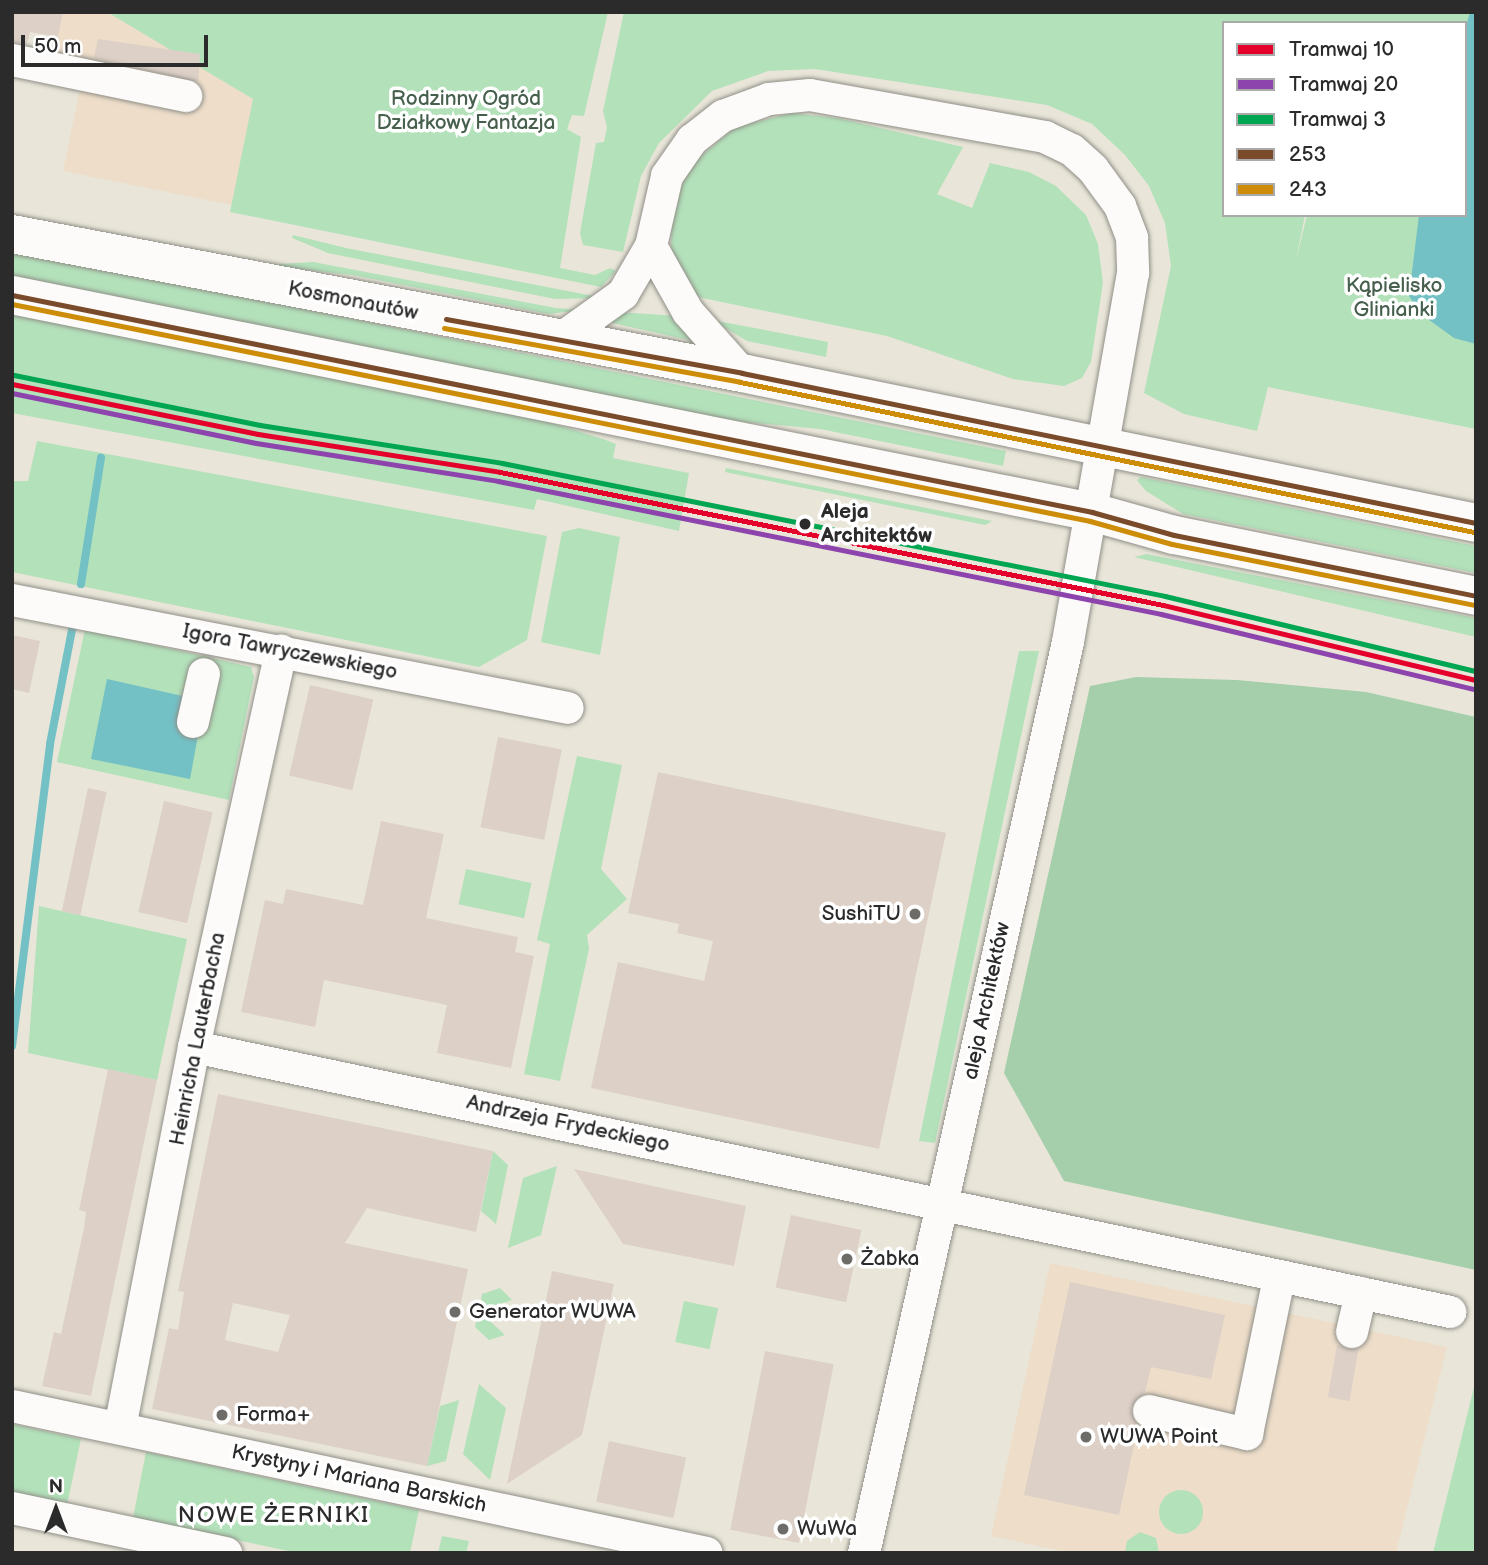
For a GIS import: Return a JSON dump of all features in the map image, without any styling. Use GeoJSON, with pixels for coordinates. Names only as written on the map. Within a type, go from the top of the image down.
{"type":"FeatureCollection","features":[{"type":"Feature","properties":{"kind":"main road","name":"Kosmonautów"},"geometry":{"type":"LineString","coordinates":[[12,234],[742,373],[1476,523]]}},
{"type":"Feature","properties":{"kind":"main road"},"geometry":{"type":"LineString","coordinates":[[12,295],[1092,512],[1174,535],[1476,596]]}},
{"type":"Feature","properties":{"kind":"street"},"geometry":{"type":"LineString","coordinates":[[12,60],[187,96]]}},
{"type":"Feature","properties":{"kind":"street","name":"aleja Architektów"},"geometry":{"type":"LineString","coordinates":[[559,340],[615,303],[651,246],[667,176],[692,140],[723,116],[769,99],[810,95],[1045,137],[1072,150],[1093,169],[1120,206],[1132,238],[1133,273],[1104,449],[1040,780],[864,1553]]}},
{"type":"Feature","properties":{"kind":"street"},"geometry":{"type":"LineString","coordinates":[[651,246],[688,312],[742,373]]}},
{"type":"Feature","properties":{"kind":"street","name":"Igora Tawryczewskiego"},"geometry":{"type":"LineString","coordinates":[[12,600],[281,650],[568,708]]}},
{"type":"Feature","properties":{"kind":"street","name":"Heinricha Lauterbacha"},"geometry":{"type":"LineString","coordinates":[[120,1428],[194,1047],[281,650]]}},
{"type":"Feature","properties":{"kind":"street"},"geometry":{"type":"LineString","coordinates":[[193,722],[204,674]]}},
{"type":"Feature","properties":{"kind":"street","name":"Andrzeja Frydeckiego"},"geometry":{"type":"LineString","coordinates":[[194,1047],[1450,1312]]}},
{"type":"Feature","properties":{"kind":"street"},"geometry":{"type":"LineString","coordinates":[[1149,1411],[1247,1434],[1279,1278]]}},
{"type":"Feature","properties":{"kind":"street"},"geometry":{"type":"LineString","coordinates":[[1352,1332],[1361,1293]]}},
{"type":"Feature","properties":{"kind":"street","name":"Krystyny i Mariana Barskich"},"geometry":{"type":"LineString","coordinates":[[12,1406],[707,1553]]}},
{"type":"Feature","properties":{"kind":"street"},"geometry":{"type":"LineString","coordinates":[[12,1508],[226,1553]]}},
{"type":"Feature","properties":{"kind":"shaded area"},"geometry":{"type":"Polygon","coordinates":[[[63,12],[107,12],[253,99],[232,205],[63,171],[81,84],[51,59],[63,12]]]}},
{"type":"Feature","properties":{"kind":"shaded area"},"geometry":{"type":"Polygon","coordinates":[[[1050,1263],[1447,1347],[1396,1553],[1071,1553],[991,1536],[1050,1263]]]}},
{"type":"Feature","properties":{"kind":"green space","name":"Rodzinny Ogród Działkowy Fantazja"},"geometry":{"type":"Polygon","coordinates":[[[107,12],[608,12],[584,116],[572,115],[567,129],[581,137],[560,268],[595,275],[610,268],[616,271],[601,287],[230,212],[253,99],[107,12]]]}},
{"type":"Feature","properties":{"kind":"green space","name":"Kąpielisko Glinianki"},"geometry":{"type":"Polygon","coordinates":[[[624,12],[1476,12],[1476,429],[1268,387],[1257,431],[1184,414],[1144,393],[1171,266],[1165,223],[1149,186],[1125,155],[1092,124],[1047,105],[815,69],[768,71],[712,91],[659,143],[641,176],[623,252],[583,245],[580,233],[596,143],[604,142],[607,127],[603,111],[624,12]]]}},
{"type":"Feature","properties":{"kind":"green space"},"geometry":{"type":"Polygon","coordinates":[[[792,113],[837,118],[963,147],[937,194],[972,208],[990,163],[1029,172],[1056,186],[1086,215],[1098,244],[1103,283],[1091,362],[1082,378],[1064,386],[1013,379],[887,336],[702,298],[684,290],[671,246],[672,216],[677,193],[696,160],[736,127],[792,113]]]}},
{"type":"Feature","properties":{"kind":"green space"},"geometry":{"type":"Polygon","coordinates":[[[293,235],[346,248],[604,298],[555,299],[328,253],[292,238],[293,235]]]}},
{"type":"Feature","properties":{"kind":"green space"},"geometry":{"type":"Polygon","coordinates":[[[12,251],[1006,451],[1003,466],[820,429],[714,419],[12,279],[12,251]]]}},
{"type":"Feature","properties":{"kind":"green space"},"geometry":{"type":"Polygon","coordinates":[[[313,262],[556,308],[581,310],[549,314],[352,275],[263,265],[313,262]]]}},
{"type":"Feature","properties":{"kind":"green space"},"geometry":{"type":"Polygon","coordinates":[[[12,311],[516,412],[603,439],[616,444],[613,458],[689,473],[679,531],[537,499],[534,510],[12,413],[12,311]]]}},
{"type":"Feature","properties":{"kind":"green space"},"geometry":{"type":"Polygon","coordinates":[[[618,312],[678,316],[697,342],[608,322],[618,312]]]}},
{"type":"Feature","properties":{"kind":"green space"},"geometry":{"type":"Polygon","coordinates":[[[712,320],[828,342],[826,357],[747,341],[712,320]]]}},
{"type":"Feature","properties":{"kind":"green space"},"geometry":{"type":"Polygon","coordinates":[[[37,441],[547,536],[527,640],[479,667],[12,572],[12,481],[28,481],[37,441]]]}},
{"type":"Feature","properties":{"kind":"green space"},"geometry":{"type":"Polygon","coordinates":[[[726,468],[992,521],[985,525],[725,472],[726,468]]]}},
{"type":"Feature","properties":{"kind":"green space"},"geometry":{"type":"Polygon","coordinates":[[[1141,477],[1476,546],[1476,573],[1183,514],[1146,491],[1137,480],[1141,477]]]}},
{"type":"Feature","properties":{"kind":"green space"},"geometry":{"type":"Polygon","coordinates":[[[579,528],[620,537],[600,655],[541,642],[562,532],[579,528]]]}},
{"type":"Feature","properties":{"kind":"green space"},"geometry":{"type":"Polygon","coordinates":[[[1146,554],[1476,618],[1476,637],[1134,557],[1146,554]]]}},
{"type":"Feature","properties":{"kind":"green space"},"geometry":{"type":"Polygon","coordinates":[[[85,629],[251,667],[254,677],[229,800],[57,762],[85,629]]]}},
{"type":"Feature","properties":{"kind":"green space"},"geometry":{"type":"Polygon","coordinates":[[[1019,651],[1039,651],[935,1143],[919,1141],[1019,651]]]}},
{"type":"Feature","properties":{"kind":"green space"},"geometry":{"type":"Polygon","coordinates":[[[1136,677],[1237,680],[1366,692],[1476,717],[1476,1270],[1064,1181],[1004,1073],[1090,686],[1136,677]]]}},
{"type":"Feature","properties":{"kind":"green space"},"geometry":{"type":"Polygon","coordinates":[[[577,756],[622,765],[601,869],[627,899],[587,935],[589,949],[560,1081],[524,1074],[550,944],[537,940],[577,756]]]}},
{"type":"Feature","properties":{"kind":"green space"},"geometry":{"type":"Polygon","coordinates":[[[466,869],[532,883],[524,918],[459,904],[466,869]]]}},
{"type":"Feature","properties":{"kind":"green space"},"geometry":{"type":"Polygon","coordinates":[[[39,906],[187,939],[157,1080],[28,1053],[39,906]]]}},
{"type":"Feature","properties":{"kind":"green space"},"geometry":{"type":"Polygon","coordinates":[[[493,1151],[508,1165],[496,1224],[481,1211],[493,1151]]]}},
{"type":"Feature","properties":{"kind":"green space"},"geometry":{"type":"Polygon","coordinates":[[[557,1166],[541,1235],[508,1248],[523,1178],[557,1166]]]}},
{"type":"Feature","properties":{"kind":"green space"},"geometry":{"type":"Polygon","coordinates":[[[500,1288],[512,1300],[479,1311],[482,1294],[500,1288]]]}},
{"type":"Feature","properties":{"kind":"green space"},"geometry":{"type":"Polygon","coordinates":[[[684,1301],[718,1308],[710,1349],[675,1342],[684,1301]]]}},
{"type":"Feature","properties":{"kind":"green space"},"geometry":{"type":"Polygon","coordinates":[[[479,1311],[505,1335],[489,1340],[475,1327],[479,1311]]]}},
{"type":"Feature","properties":{"kind":"green space"},"geometry":{"type":"Polygon","coordinates":[[[1476,1379],[1476,1553],[1433,1553],[1476,1379]]]}},
{"type":"Feature","properties":{"kind":"green space"},"geometry":{"type":"Polygon","coordinates":[[[479,1384],[506,1408],[490,1480],[463,1454],[479,1384]]]}},
{"type":"Feature","properties":{"kind":"green space"},"geometry":{"type":"Polygon","coordinates":[[[459,1400],[446,1461],[427,1466],[440,1406],[459,1400]]]}},
{"type":"Feature","properties":{"kind":"green space"},"geometry":{"type":"Polygon","coordinates":[[[12,1424],[81,1439],[67,1505],[12,1493],[12,1424]]]}},
{"type":"Feature","properties":{"kind":"green space"},"geometry":{"type":"Polygon","coordinates":[[[146,1452],[419,1510],[410,1553],[298,1553],[133,1518],[146,1452]]]}},
{"type":"Feature","properties":{"kind":"green space"},"geometry":{"type":"Polygon","coordinates":[[[1181,1490],[1190,1491],[1197,1496],[1202,1503],[1202,1521],[1197,1528],[1190,1533],[1181,1534],[1172,1533],[1165,1528],[1160,1521],[1159,1512],[1160,1503],[1165,1496],[1172,1491],[1181,1490]]]}},
{"type":"Feature","properties":{"kind":"green space"},"geometry":{"type":"Polygon","coordinates":[[[1140,1532],[1156,1538],[1159,1553],[1125,1553],[1127,1541],[1140,1532]]]}},
{"type":"Feature","properties":{"kind":"green space"},"geometry":{"type":"Polygon","coordinates":[[[442,1536],[469,1541],[466,1553],[438,1553],[442,1536]]]}},
{"type":"Feature","properties":{"kind":"water"},"geometry":{"type":"Polygon","coordinates":[[[1470,12],[1476,12],[1476,344],[1454,338],[1421,314],[1409,296],[1419,217],[1467,217],[1467,23],[1470,12]]]}},
{"type":"Feature","properties":{"kind":"water"},"geometry":{"type":"Polygon","coordinates":[[[107,679],[187,697],[200,724],[190,779],[91,759],[107,679]]]}},
{"type":"Feature","properties":{"kind":"building"},"geometry":{"type":"Polygon","coordinates":[[[12,12],[63,12],[58,37],[30,32],[27,44],[12,42],[12,12]]]}},
{"type":"Feature","properties":{"kind":"building"},"geometry":{"type":"Polygon","coordinates":[[[98,39],[200,54],[198,82],[94,58],[98,39]]]}},
{"type":"Feature","properties":{"kind":"building"},"geometry":{"type":"Polygon","coordinates":[[[12,635],[40,641],[29,693],[12,689],[12,635]]]}},
{"type":"Feature","properties":{"kind":"building"},"geometry":{"type":"Polygon","coordinates":[[[310,685],[373,700],[352,790],[289,776],[310,685]]]}},
{"type":"Feature","properties":{"kind":"building"},"geometry":{"type":"Polygon","coordinates":[[[498,737],[562,749],[544,840],[480,827],[498,737]]]}},
{"type":"Feature","properties":{"kind":"building"},"geometry":{"type":"Polygon","coordinates":[[[658,772],[946,833],[879,1149],[591,1088],[618,962],[704,981],[713,941],[677,933],[679,924],[628,913],[658,772]]]}},
{"type":"Feature","properties":{"kind":"building"},"geometry":{"type":"Polygon","coordinates":[[[88,788],[107,792],[80,915],[62,911],[88,788]]]}},
{"type":"Feature","properties":{"kind":"building"},"geometry":{"type":"Polygon","coordinates":[[[164,801],[213,812],[187,923],[138,912],[164,801]]]}},
{"type":"Feature","properties":{"kind":"building"},"geometry":{"type":"Polygon","coordinates":[[[381,821],[444,834],[426,918],[518,937],[515,952],[534,956],[511,1068],[437,1053],[447,1005],[324,980],[315,1027],[241,1012],[265,900],[283,904],[286,889],[363,905],[381,821]]]}},
{"type":"Feature","properties":{"kind":"building"},"geometry":{"type":"Polygon","coordinates":[[[108,1069],[157,1080],[91,1396],[42,1386],[54,1332],[61,1334],[84,1228],[86,1212],[79,1210],[108,1069]]]}},
{"type":"Feature","properties":{"kind":"building"},"geometry":{"type":"Polygon","coordinates":[[[218,1094],[493,1151],[476,1232],[367,1208],[345,1243],[468,1269],[427,1466],[152,1409],[169,1328],[178,1330],[184,1292],[178,1291],[218,1094]],[[233,1303],[225,1340],[278,1352],[290,1315],[233,1303]]]}},
{"type":"Feature","properties":{"kind":"building"},"geometry":{"type":"Polygon","coordinates":[[[574,1169],[746,1206],[734,1266],[623,1244],[574,1169]]]}},
{"type":"Feature","properties":{"kind":"building"},"geometry":{"type":"Polygon","coordinates":[[[791,1215],[861,1230],[846,1302],[776,1287],[791,1215]]]}},
{"type":"Feature","properties":{"kind":"building"},"geometry":{"type":"Polygon","coordinates":[[[552,1271],[614,1284],[582,1435],[507,1484],[552,1271]]]}},
{"type":"Feature","properties":{"kind":"building","name":"WUWA Point"},"geometry":{"type":"Polygon","coordinates":[[[1070,1282],[1225,1315],[1211,1379],[1151,1367],[1145,1393],[1131,1407],[1138,1426],[1119,1515],[1024,1495],[1070,1282]]]}},
{"type":"Feature","properties":{"kind":"building"},"geometry":{"type":"Polygon","coordinates":[[[1337,1345],[1359,1349],[1349,1401],[1328,1397],[1337,1345]]]}},
{"type":"Feature","properties":{"kind":"building"},"geometry":{"type":"Polygon","coordinates":[[[765,1351],[834,1364],[799,1543],[730,1530],[765,1351]]]}},
{"type":"Feature","properties":{"kind":"building"},"geometry":{"type":"Polygon","coordinates":[[[609,1441],[686,1457],[673,1518],[596,1502],[609,1441]]]}},
{"type":"Feature","properties":{"kind":"waterway"},"geometry":{"type":"LineString","coordinates":[[81,584],[101,458]]}},
{"type":"Feature","properties":{"kind":"waterway"},"geometry":{"type":"LineString","coordinates":[[12,1046],[50,744],[73,625]]}},
{"type":"Feature","properties":{"kind":"tram line","name":"3"},"geometry":{"type":"LineString","coordinates":[[14,375],[260,425],[502,463],[1165,596],[1476,671]]}},
{"type":"Feature","properties":{"kind":"tram line","name":"10"},"geometry":{"type":"LineString","coordinates":[[12,384],[258,434],[500,472],[1163,605],[1476,680]]}},
{"type":"Feature","properties":{"kind":"tram line","name":"20"},"geometry":{"type":"LineString","coordinates":[[12,393],[256,443],[498,481],[1161,614],[1474,689]]}},
{"type":"Feature","properties":{"kind":"transit line","name":"253"},"geometry":{"type":"LineString","coordinates":[[12,295],[1092,512],[1174,535],[1476,596]]}},
{"type":"Feature","properties":{"kind":"transit line","name":"243"},"geometry":{"type":"LineString","coordinates":[[12,304],[1090,521],[1172,544],[1474,605]]}},
{"type":"Feature","properties":{"kind":"transit line","name":"253"},"geometry":{"type":"LineString","coordinates":[[446,319],[742,373],[1476,523]]}},
{"type":"Feature","properties":{"kind":"transit line","name":"243"},"geometry":{"type":"LineString","coordinates":[[444,328],[740,382],[1474,532]]}},
{"type":"Feature","properties":{"kind":"place","name":"Aleja Architektów"},"geometry":{"type":"Point","coordinates":[805,524]}},
{"type":"Feature","properties":{"kind":"place","name":"SushiTU"},"geometry":{"type":"Point","coordinates":[915,914]}},
{"type":"Feature","properties":{"kind":"place","name":"Żabka"},"geometry":{"type":"Point","coordinates":[847,1259]}},
{"type":"Feature","properties":{"kind":"place","name":"Generator WUWA"},"geometry":{"type":"Point","coordinates":[455,1312]}},
{"type":"Feature","properties":{"kind":"place","name":"Forma+"},"geometry":{"type":"Point","coordinates":[222,1415]}},
{"type":"Feature","properties":{"kind":"place","name":"WUWA Point"},"geometry":{"type":"Point","coordinates":[1086,1437]}},
{"type":"Feature","properties":{"kind":"place","name":"WuWa"},"geometry":{"type":"Point","coordinates":[783,1529]}},
{"type":"Feature","properties":{"kind":"district","name":"NOWE ŻERNIKI"},"geometry":{"type":"Point","coordinates":[274,1515]}}]}
